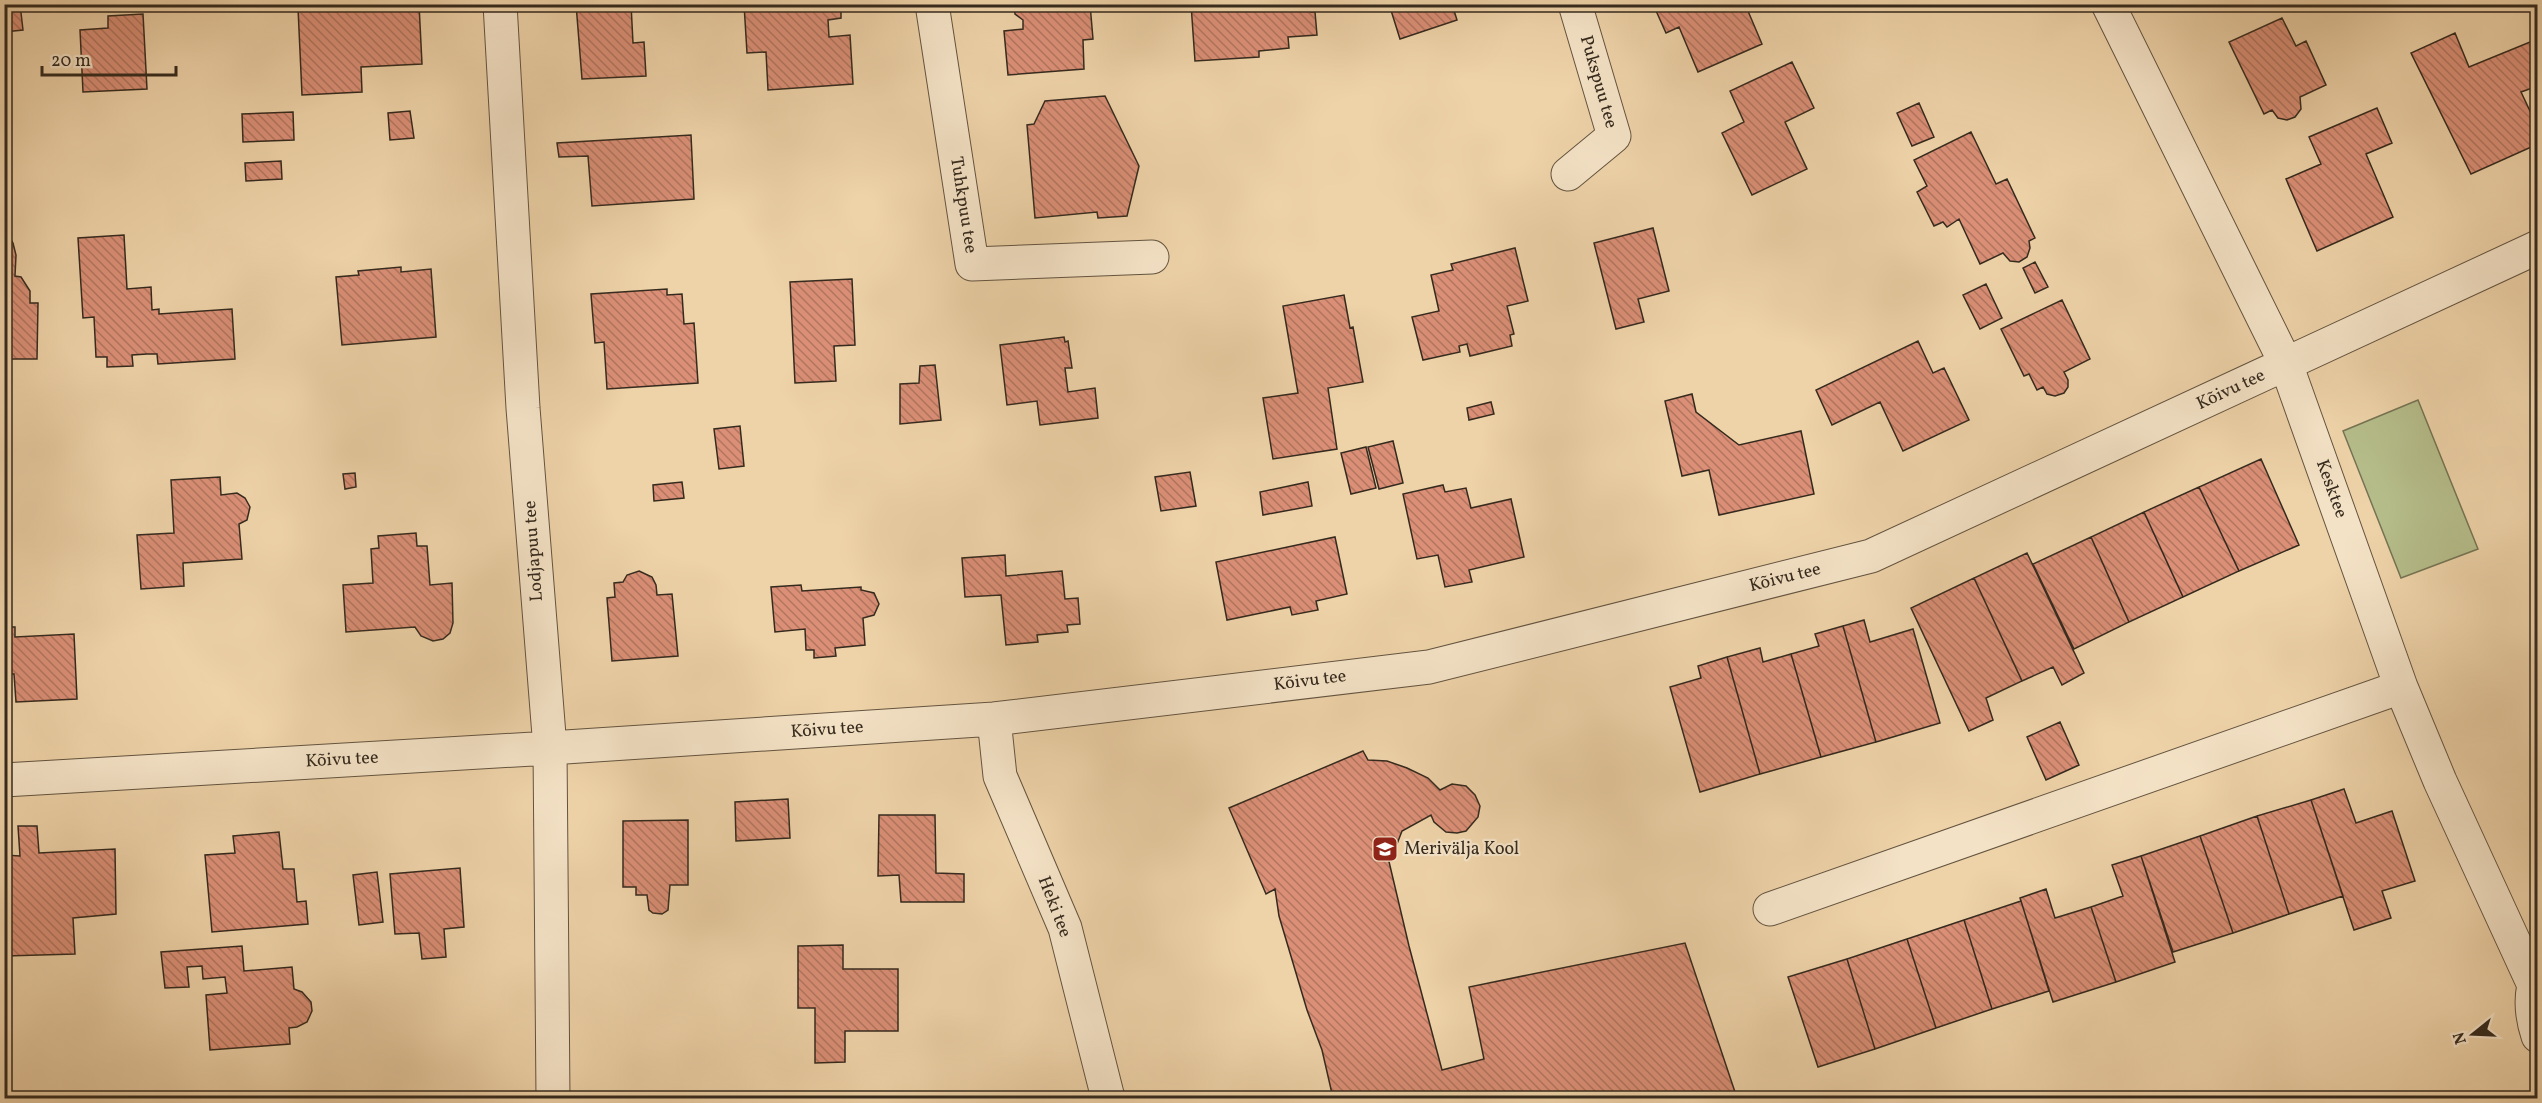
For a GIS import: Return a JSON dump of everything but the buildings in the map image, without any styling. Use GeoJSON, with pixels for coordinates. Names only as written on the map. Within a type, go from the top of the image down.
{"type":"FeatureCollection","features":[{"type":"Feature","properties":{"kind":"street","name":"Lodjapuu tee"},"geometry":{"type":"LineString","coordinates":[[500,4],[524,420],[550,748],[553,1098]]}},
{"type":"Feature","properties":{"kind":"street","name":"Tuhkpuu tee"},"geometry":{"type":"LineString","coordinates":[[932,4],[972,264],[1152,257]]}},
{"type":"Feature","properties":{"kind":"street","name":"Pukspuu tee"},"geometry":{"type":"LineString","coordinates":[[1568,174],[1614,136],[1575,4]]}},
{"type":"Feature","properties":{"kind":"street","name":"Kesktee"},"geometry":{"type":"LineString","coordinates":[[2108,4],[2286,364],[2402,687],[2440,781],[2535,978]]}},
{"type":"Feature","properties":{"kind":"street","name":"Kõivu tee"},"geometry":{"type":"LineString","coordinates":[[4,780],[994,719],[1429,667],[1871,556],[2538,247]]}},
{"type":"Feature","properties":{"kind":"street"},"geometry":{"type":"LineString","coordinates":[[1770,909],[2402,687]]}},
{"type":"Feature","properties":{"kind":"street","name":"Heki tee"},"geometry":{"type":"LineString","coordinates":[[994,719],[1000,776],[1065,928],[1108,1098]]}},
{"type":"Feature","properties":{"kind":"street"},"geometry":{"type":"LineString","coordinates":[[2535,978],[2531,1010],[2538,1036]]}},
{"type":"Feature","properties":{"kind":"green space"},"geometry":{"type":"Polygon","coordinates":[[[2418,400],[2478,549],[2401,578],[2343,431],[2418,400]]]}},
{"type":"Feature","properties":{"kind":"place","name":"Merivälja Kool"},"geometry":{"type":"Point","coordinates":[1385,849]}}]}
